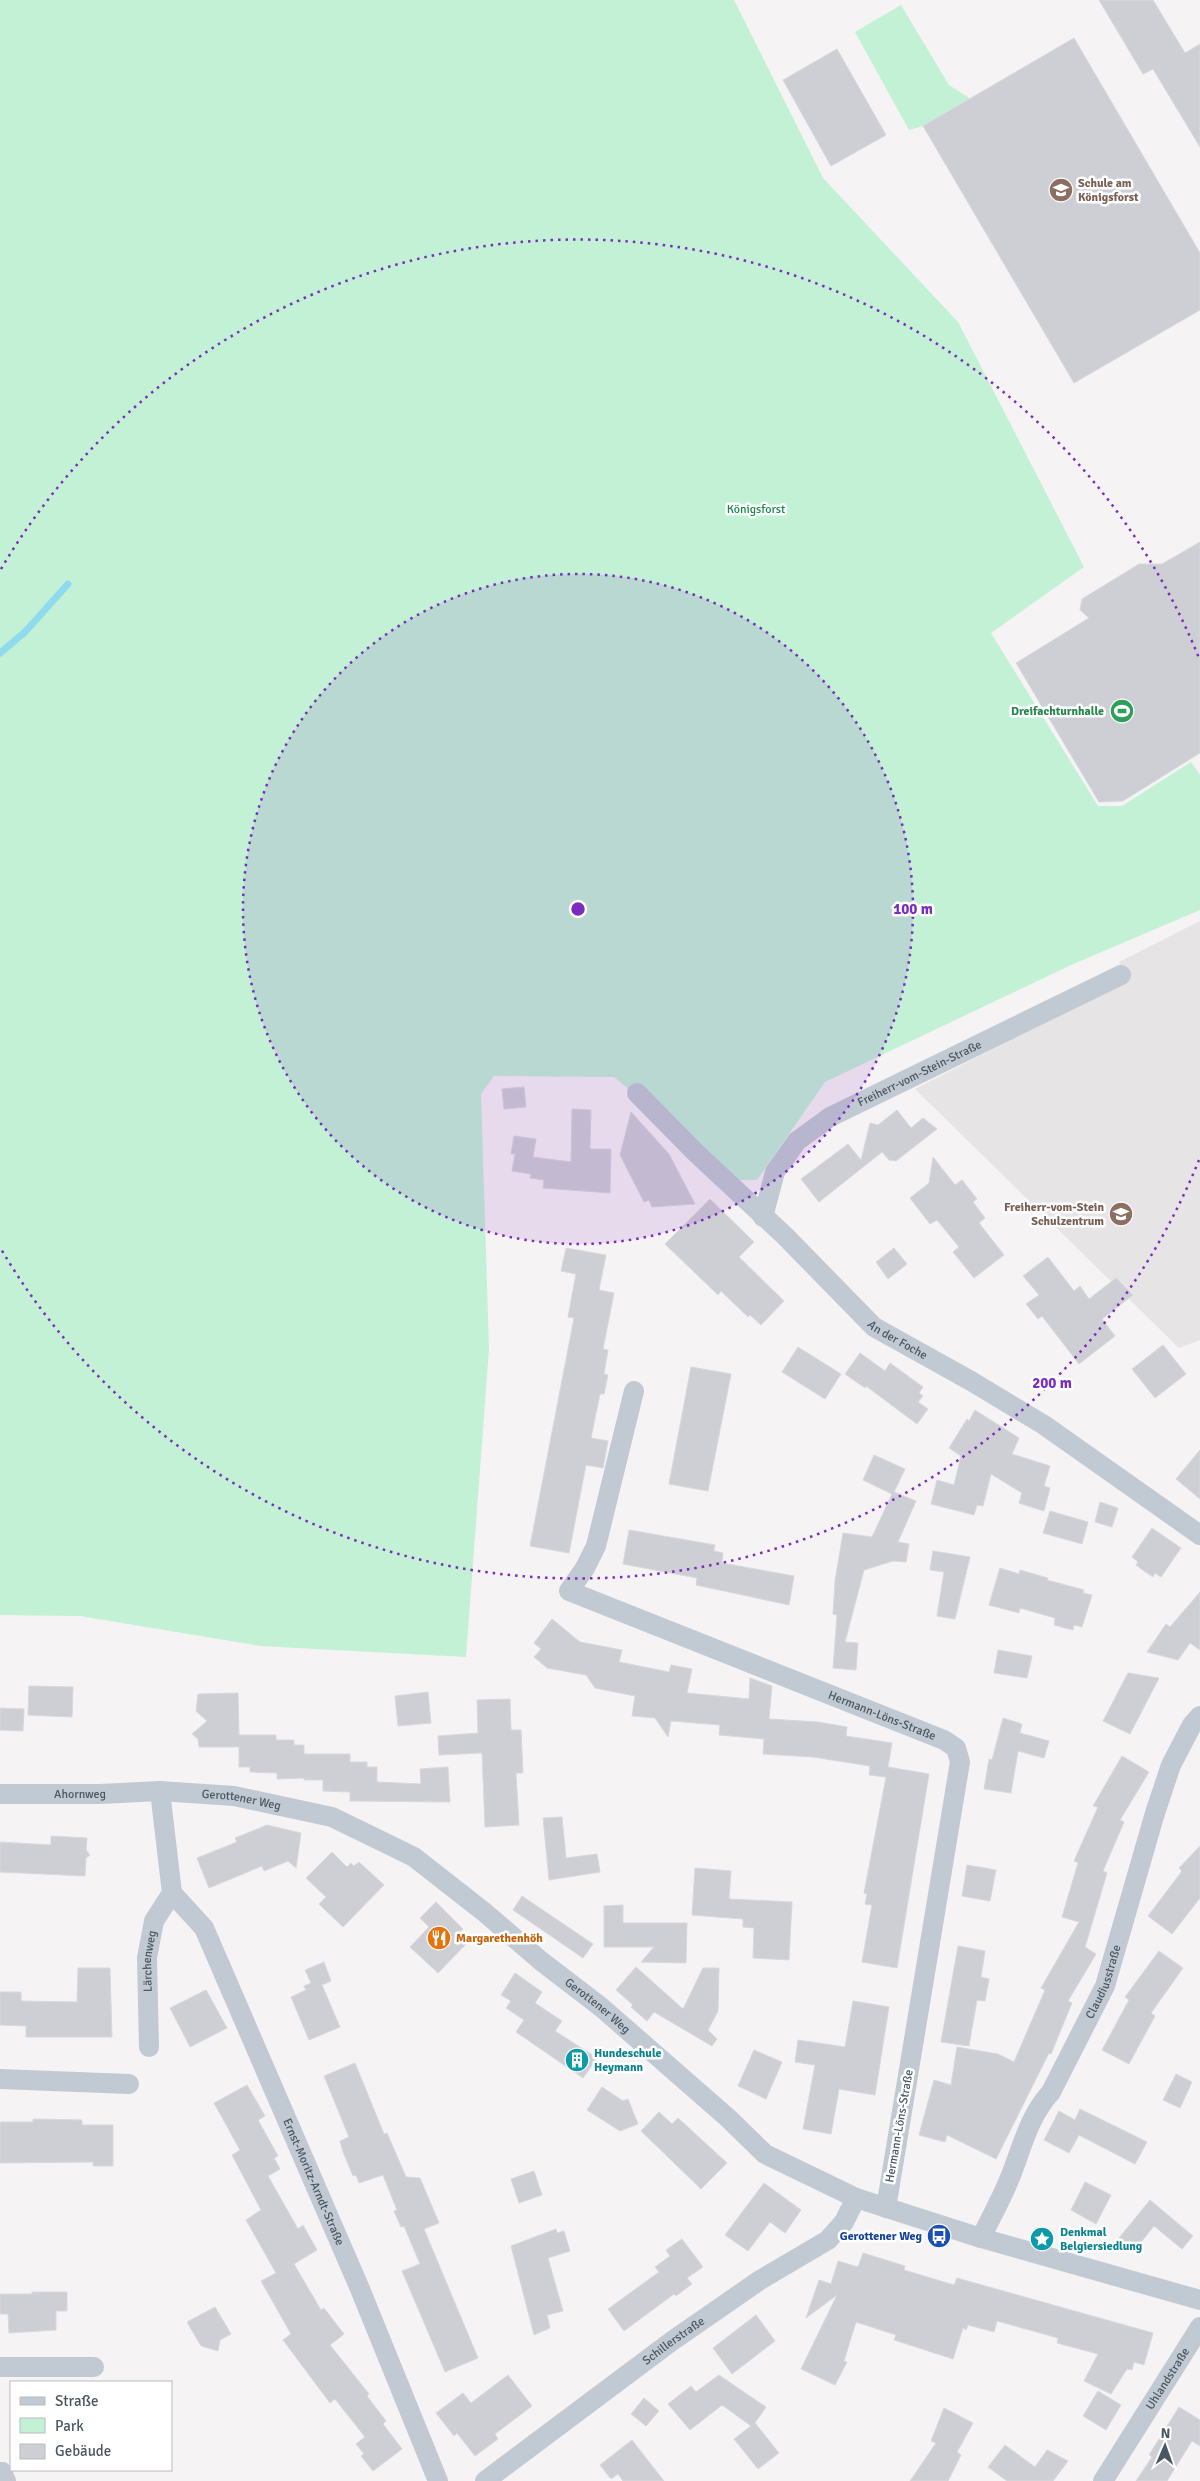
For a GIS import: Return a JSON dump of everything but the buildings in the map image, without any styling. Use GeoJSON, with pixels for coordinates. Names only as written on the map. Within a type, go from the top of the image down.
{"type":"FeatureCollection","features":[{"type":"Feature","properties":{"kind":"street","name":"Freiherr-vom-Stein-Straße"},"geometry":{"type":"LineString","coordinates":[[763,1217],[775,1172],[797,1141],[830,1116],[1121,975]]}},
{"type":"Feature","properties":{"kind":"street","name":"An der Foche"},"geometry":{"type":"LineString","coordinates":[[638,1093],[695,1152],[785,1236],[874,1327],[931,1358],[1044,1425],[1200,1535]]}},
{"type":"Feature","properties":{"kind":"street","name":"Hermann-Löns-Straße"},"geometry":{"type":"LineString","coordinates":[[634,1391],[596,1546],[585,1568],[569,1591],[944,1740],[956,1748],[960,1762],[886,2208]]}},
{"type":"Feature","properties":{"kind":"street","name":"Claudiusstraße"},"geometry":{"type":"LineString","coordinates":[[981,2238],[1014,2167],[1020,2147],[1039,2105],[1055,2085],[1105,1986],[1155,1813],[1171,1765],[1192,1725],[1200,1716]]}},
{"type":"Feature","properties":{"kind":"street","name":"Gerottener Weg"},"geometry":{"type":"LineString","coordinates":[[160,1791],[234,1796],[332,1817],[414,1857],[601,2007],[765,2154],[856,2198],[981,2238],[1200,2300]]}},
{"type":"Feature","properties":{"kind":"street","name":"Ahornweg"},"geometry":{"type":"LineString","coordinates":[[0,1794],[100,1794],[160,1791]]}},
{"type":"Feature","properties":{"kind":"street"},"geometry":{"type":"LineString","coordinates":[[160,1791],[172,1893]]}},
{"type":"Feature","properties":{"kind":"street","name":"Lärchenweg"},"geometry":{"type":"LineString","coordinates":[[149,2047],[147,1958],[154,1921],[172,1893]]}},
{"type":"Feature","properties":{"kind":"street","name":"Ernst-Moritz-Arndt-Straße"},"geometry":{"type":"LineString","coordinates":[[172,1893],[204,1928],[357,2282],[438,2481]]}},
{"type":"Feature","properties":{"kind":"street"},"geometry":{"type":"LineString","coordinates":[[0,2079],[129,2084]]}},
{"type":"Feature","properties":{"kind":"street","name":"Schillerstraße"},"geometry":{"type":"LineString","coordinates":[[485,2481],[672,2341],[760,2280],[828,2240],[844,2222],[856,2198]]}},
{"type":"Feature","properties":{"kind":"street","name":"Uhlandstraße"},"geometry":{"type":"LineString","coordinates":[[1103,2481],[1200,2327]]}},
{"type":"Feature","properties":{"kind":"street"},"geometry":{"type":"LineString","coordinates":[[0,2367],[94,2367]]}},
{"type":"Feature","properties":{"kind":"street"},"geometry":{"type":"LineString","coordinates":[[0,2472],[2,2472],[6,2481]]}},
{"type":"Feature","properties":{"kind":"shaded area","name":"Freiherr-vom-Stein Schulzentrum"},"geometry":{"type":"Polygon","coordinates":[[[1200,921],[1200,1340],[1179,1348],[915,1089],[1126,981],[1119,962],[1200,921]]]}},
{"type":"Feature","properties":{"kind":"green space","name":"Königsforst"},"geometry":{"type":"Polygon","coordinates":[[[0,0],[734,0],[823,178],[958,322],[1084,567],[991,633],[1098,806],[1122,806],[1191,762],[1200,775],[1200,910],[1071,965],[825,1082],[757,1180],[738,1180],[614,1077],[494,1076],[481,1094],[489,1349],[466,1657],[260,1646],[80,1616],[0,1615],[0,0]]]}},
{"type":"Feature","properties":{"kind":"green space"},"geometry":{"type":"Polygon","coordinates":[[[901,5],[949,85],[971,99],[923,126],[909,130],[855,32],[901,5]]]}},
{"type":"Feature","properties":{"kind":"waterway"},"geometry":{"type":"LineString","coordinates":[[0,653],[25,632],[68,584]]}},
{"type":"Feature","properties":{"kind":"place","name":"Schule am Königsforst"},"geometry":{"type":"Point","coordinates":[1061,190]}},
{"type":"Feature","properties":{"kind":"place","name":"Dreifachturnhalle"},"geometry":{"type":"Point","coordinates":[1122,711]}},
{"type":"Feature","properties":{"kind":"place","name":"Freiherr-vom-Stein Schulzentrum"},"geometry":{"type":"Point","coordinates":[1121,1214]}},
{"type":"Feature","properties":{"kind":"place","name":"Margarethenhöh"},"geometry":{"type":"Point","coordinates":[439,1938]}},
{"type":"Feature","properties":{"kind":"place","name":"Hundeschule Heymann"},"geometry":{"type":"Point","coordinates":[577,2060]}},
{"type":"Feature","properties":{"kind":"place","name":"Gerottener Weg"},"geometry":{"type":"Point","coordinates":[939,2236]}},
{"type":"Feature","properties":{"kind":"place","name":"Denkmal Belgiersiedlung"},"geometry":{"type":"Point","coordinates":[1042,2239]}}]}
